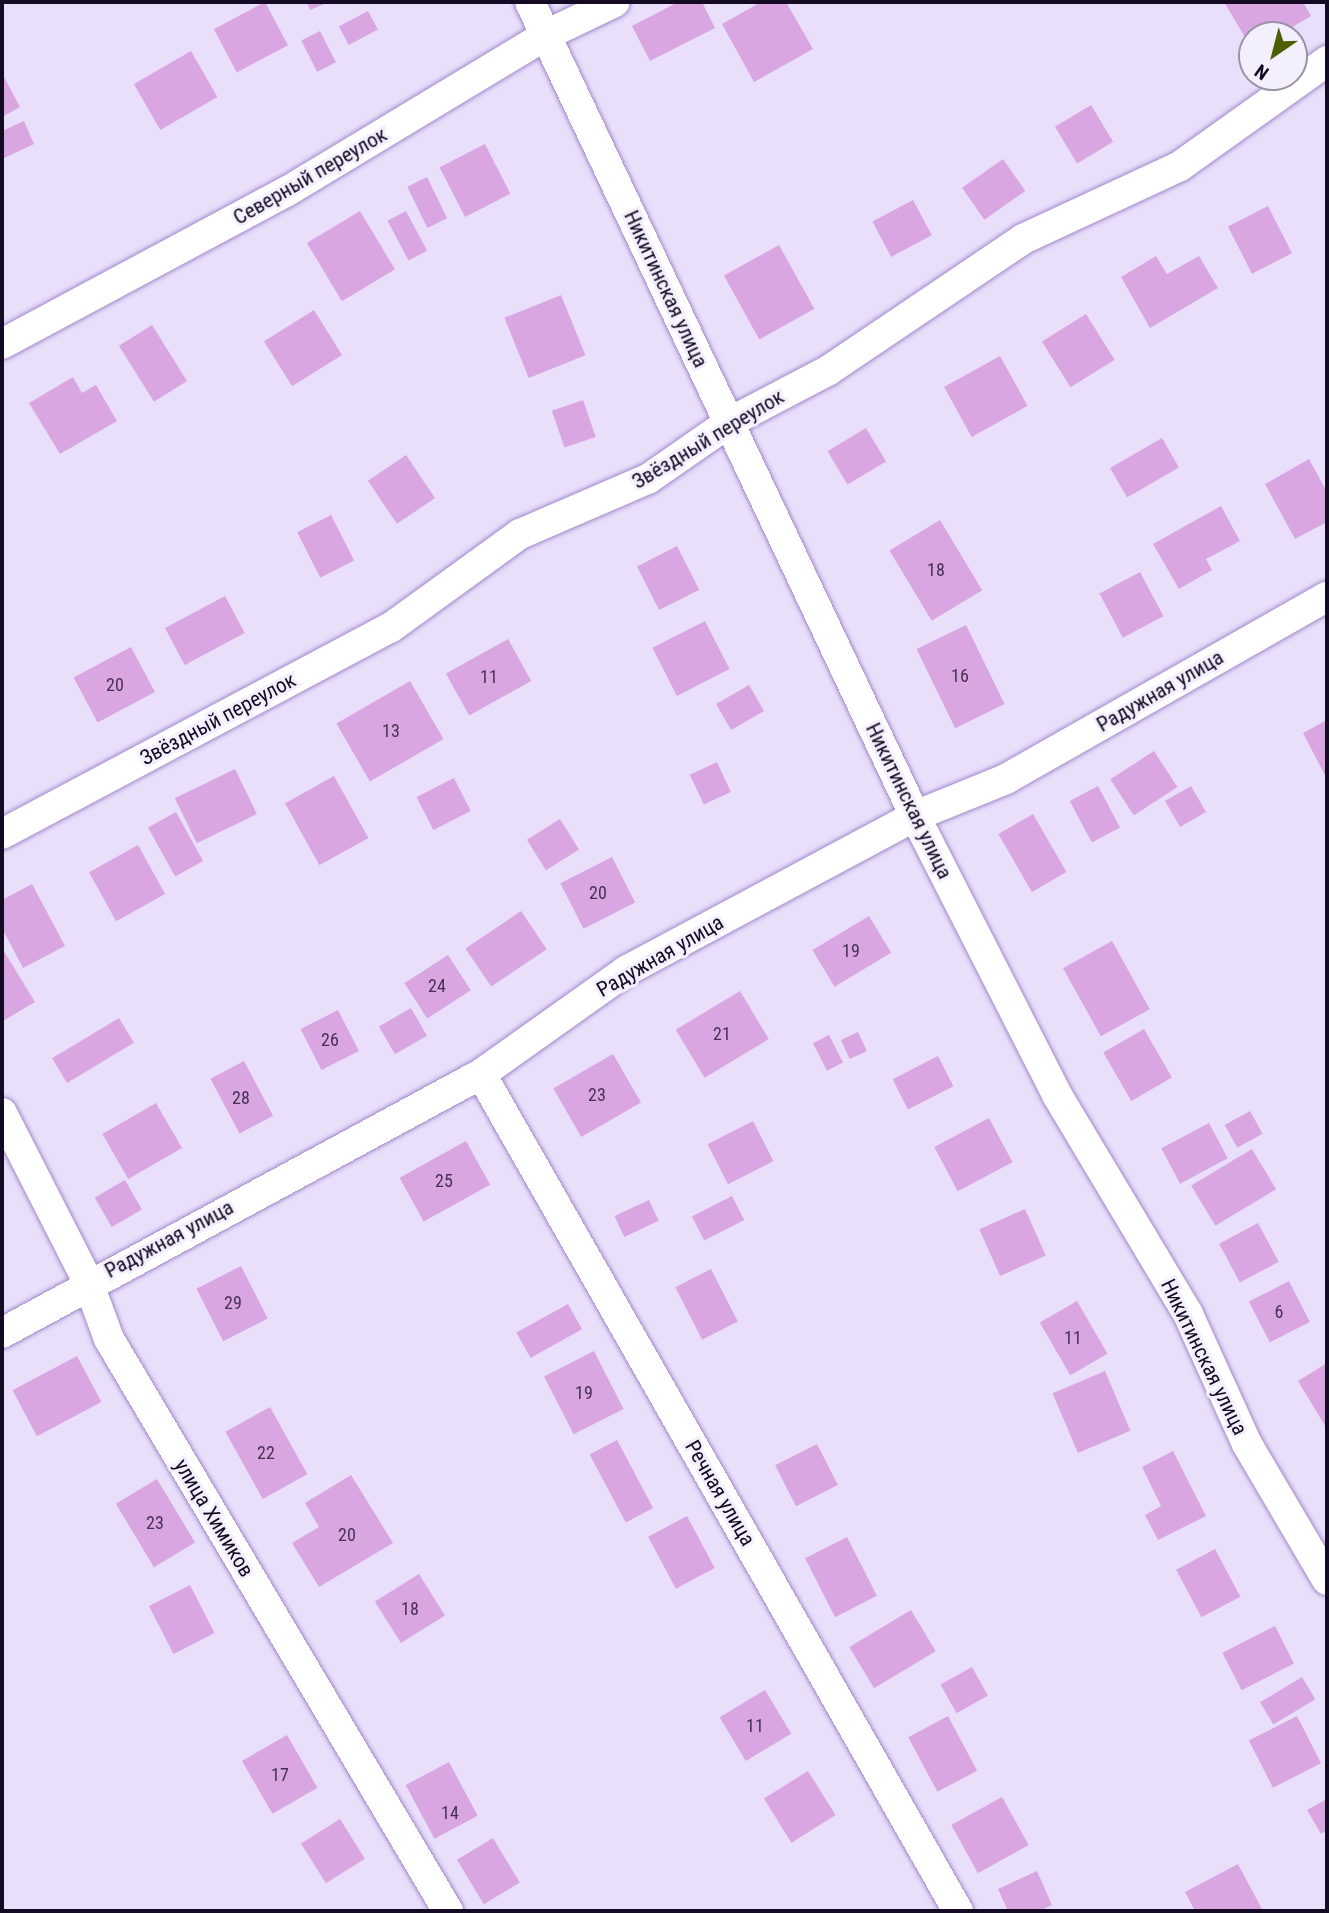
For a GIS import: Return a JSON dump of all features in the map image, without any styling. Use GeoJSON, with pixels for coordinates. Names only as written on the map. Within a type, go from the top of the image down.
{"type":"FeatureCollection","features":[{"type":"Feature","properties":{"kind":"street","name":"Никитинская улица"},"geometry":{"type":"LineString","coordinates":[[530,2],[915,816],[1057,1095],[1188,1314],[1247,1444],[1327,1580]]}},
{"type":"Feature","properties":{"kind":"street","name":"Северный переулок"},"geometry":{"type":"LineString","coordinates":[[2,344],[286,192],[546,34],[615,2]]}},
{"type":"Feature","properties":{"kind":"street","name":"Звёздный переулок"},"geometry":{"type":"LineString","coordinates":[[2,834],[390,628],[520,534],[648,479],[730,422],[829,370],[1023,239],[1180,166],[1327,61]]}},
{"type":"Feature","properties":{"kind":"street","name":"Радужная улица"},"geometry":{"type":"LineString","coordinates":[[2,1333],[88,1282],[481,1074],[626,971],[915,816],[1006,779],[1327,597]]}},
{"type":"Feature","properties":{"kind":"street","name":"Речная улица"},"geometry":{"type":"LineString","coordinates":[[481,1074],[958,1911]]}},
{"type":"Feature","properties":{"kind":"street","name":"улица Химиков"},"geometry":{"type":"LineString","coordinates":[[2,1113],[88,1282],[109,1339],[448,1911]]}},
{"type":"Feature","properties":{"kind":"building"},"geometry":{"type":"Polygon","coordinates":[[[265,2],[288,45],[237,72],[214,29],[265,2]]]}},
{"type":"Feature","properties":{"kind":"building"},"geometry":{"type":"Polygon","coordinates":[[[307,2],[329,2],[310,10],[307,2]]]}},
{"type":"Feature","properties":{"kind":"building"},"geometry":{"type":"Polygon","coordinates":[[[678,2],[702,2],[715,28],[650,61],[632,26],[678,2]]]}},
{"type":"Feature","properties":{"kind":"building"},"geometry":{"type":"Polygon","coordinates":[[[761,2],[786,2],[813,49],[754,82],[722,24],[761,2]]]}},
{"type":"Feature","properties":{"kind":"building"},"geometry":{"type":"Polygon","coordinates":[[[1224,2],[1303,2],[1311,16],[1303,21],[1238,21],[1238,26],[1224,2]]]}},
{"type":"Feature","properties":{"kind":"building"},"geometry":{"type":"Polygon","coordinates":[[[368,11],[378,30],[349,45],[339,26],[368,11]]]}},
{"type":"Feature","properties":{"kind":"building"},"geometry":{"type":"Polygon","coordinates":[[[320,31],[336,62],[317,72],[301,41],[320,31]]]}},
{"type":"Feature","properties":{"kind":"building"},"geometry":{"type":"Polygon","coordinates":[[[191,51],[218,97],[160,130],[134,84],[191,51]]]}},
{"type":"Feature","properties":{"kind":"building"},"geometry":{"type":"Polygon","coordinates":[[[2,73],[20,107],[2,117],[2,73]]]}},
{"type":"Feature","properties":{"kind":"building"},"geometry":{"type":"Polygon","coordinates":[[[1091,105],[1113,142],[1077,163],[1055,127],[1091,105]]]}},
{"type":"Feature","properties":{"kind":"building"},"geometry":{"type":"Polygon","coordinates":[[[24,121],[34,144],[2,159],[2,131],[24,121]]]}},
{"type":"Feature","properties":{"kind":"building"},"geometry":{"type":"Polygon","coordinates":[[[485,144],[510,194],[465,217],[440,167],[485,144]]]}},
{"type":"Feature","properties":{"kind":"building"},"geometry":{"type":"Polygon","coordinates":[[[1003,159],[1025,191],[984,220],[962,188],[1003,159]]]}},
{"type":"Feature","properties":{"kind":"building"},"geometry":{"type":"Polygon","coordinates":[[[427,177],[447,218],[427,228],[407,187],[427,177]]]}},
{"type":"Feature","properties":{"kind":"building"},"geometry":{"type":"Polygon","coordinates":[[[913,200],[932,235],[891,257],[872,222],[913,200]]]}},
{"type":"Feature","properties":{"kind":"building"},"geometry":{"type":"Polygon","coordinates":[[[1268,206],[1292,253],[1252,274],[1228,226],[1268,206]]]}},
{"type":"Feature","properties":{"kind":"building"},"geometry":{"type":"Polygon","coordinates":[[[360,211],[395,269],[342,301],[307,243],[360,211]]]}},
{"type":"Feature","properties":{"kind":"building"},"geometry":{"type":"Polygon","coordinates":[[[406,211],[427,251],[409,261],[387,221],[406,211]]]}},
{"type":"Feature","properties":{"kind":"building"},"geometry":{"type":"Polygon","coordinates":[[[779,245],[814,309],[759,339],[724,276],[779,245]]]}},
{"type":"Feature","properties":{"kind":"building"},"geometry":{"type":"Polygon","coordinates":[[[1156,256],[1167,274],[1199,256],[1218,288],[1150,328],[1121,277],[1156,256]]]}},
{"type":"Feature","properties":{"kind":"building"},"geometry":{"type":"Polygon","coordinates":[[[561,295],[585,355],[529,378],[504,318],[561,295]]]}},
{"type":"Feature","properties":{"kind":"building"},"geometry":{"type":"Polygon","coordinates":[[[314,310],[342,355],[292,386],[264,341],[314,310]]]}},
{"type":"Feature","properties":{"kind":"building"},"geometry":{"type":"Polygon","coordinates":[[[1086,314],[1115,360],[1071,387],[1042,342],[1086,314]]]}},
{"type":"Feature","properties":{"kind":"building"},"geometry":{"type":"Polygon","coordinates":[[[152,325],[187,381],[154,402],[119,346],[152,325]]]}},
{"type":"Feature","properties":{"kind":"building"},"geometry":{"type":"Polygon","coordinates":[[[1000,356],[1028,406],[972,437],[944,387],[1000,356]]]}},
{"type":"Feature","properties":{"kind":"building"},"geometry":{"type":"Polygon","coordinates":[[[73,377],[82,393],[96,385],[117,421],[60,454],[29,403],[73,377]]]}},
{"type":"Feature","properties":{"kind":"building"},"geometry":{"type":"Polygon","coordinates":[[[583,400],[596,437],[564,448],[552,411],[583,400]]]}},
{"type":"Feature","properties":{"kind":"building"},"geometry":{"type":"Polygon","coordinates":[[[866,428],[886,461],[848,485],[827,451],[866,428]]]}},
{"type":"Feature","properties":{"kind":"building"},"geometry":{"type":"Polygon","coordinates":[[[1162,438],[1179,467],[1127,497],[1110,468],[1162,438]]]}},
{"type":"Feature","properties":{"kind":"building"},"geometry":{"type":"Polygon","coordinates":[[[406,455],[435,498],[397,524],[368,481],[406,455]]]}},
{"type":"Feature","properties":{"kind":"building"},"geometry":{"type":"Polygon","coordinates":[[[1309,459],[1327,492],[1327,522],[1295,539],[1265,484],[1309,459]]]}},
{"type":"Feature","properties":{"kind":"building"},"geometry":{"type":"Polygon","coordinates":[[[1221,506],[1240,541],[1206,559],[1212,570],[1179,589],[1153,544],[1221,506]]]}},
{"type":"Feature","properties":{"kind":"building"},"geometry":{"type":"Polygon","coordinates":[[[331,515],[354,560],[320,578],[297,532],[331,515]]]}},
{"type":"Feature","properties":{"kind":"building"},"geometry":{"type":"Polygon","coordinates":[[[940,520],[982,590],[932,621],[889,550],[940,520]]]}},
{"type":"Feature","properties":{"kind":"building"},"geometry":{"type":"Polygon","coordinates":[[[677,546],[699,590],[659,610],[637,566],[677,546]]]}},
{"type":"Feature","properties":{"kind":"building"},"geometry":{"type":"Polygon","coordinates":[[[1140,572],[1163,616],[1123,638],[1099,594],[1140,572]]]}},
{"type":"Feature","properties":{"kind":"building"},"geometry":{"type":"Polygon","coordinates":[[[225,596],[245,633],[185,665],[165,628],[225,596]]]}},
{"type":"Feature","properties":{"kind":"building"},"geometry":{"type":"Polygon","coordinates":[[[705,621],[730,669],[677,696],[652,648],[705,621]]]}},
{"type":"Feature","properties":{"kind":"building"},"geometry":{"type":"Polygon","coordinates":[[[966,625],[1005,704],[955,728],[917,649],[966,625]]]}},
{"type":"Feature","properties":{"kind":"building"},"geometry":{"type":"Polygon","coordinates":[[[508,639],[531,681],[469,715],[446,673],[508,639]]]}},
{"type":"Feature","properties":{"kind":"building"},"geometry":{"type":"Polygon","coordinates":[[[131,647],[155,692],[98,723],[74,678],[131,647]]]}},
{"type":"Feature","properties":{"kind":"building"},"geometry":{"type":"Polygon","coordinates":[[[410,681],[444,739],[370,782],[336,724],[410,681]]]}},
{"type":"Feature","properties":{"kind":"building"},"geometry":{"type":"Polygon","coordinates":[[[749,685],[764,711],[731,730],[716,704],[749,685]]]}},
{"type":"Feature","properties":{"kind":"building"},"geometry":{"type":"Polygon","coordinates":[[[1327,720],[1327,779],[1303,733],[1327,720]]]}},
{"type":"Feature","properties":{"kind":"building"},"geometry":{"type":"Polygon","coordinates":[[[1154,751],[1177,787],[1134,815],[1110,779],[1154,751]]]}},
{"type":"Feature","properties":{"kind":"building"},"geometry":{"type":"Polygon","coordinates":[[[717,762],[731,792],[704,805],[690,775],[717,762]]]}},
{"type":"Feature","properties":{"kind":"building"},"geometry":{"type":"Polygon","coordinates":[[[235,769],[257,814],[197,843],[175,798],[235,769]]]}},
{"type":"Feature","properties":{"kind":"building"},"geometry":{"type":"Polygon","coordinates":[[[334,776],[368,838],[319,865],[285,803],[334,776]]]}},
{"type":"Feature","properties":{"kind":"building"},"geometry":{"type":"Polygon","coordinates":[[[454,778],[471,811],[433,830],[417,797],[454,778]]]}},
{"type":"Feature","properties":{"kind":"building"},"geometry":{"type":"Polygon","coordinates":[[[1098,786],[1120,827],[1092,843],[1070,801],[1098,786]]]}},
{"type":"Feature","properties":{"kind":"building"},"geometry":{"type":"Polygon","coordinates":[[[1191,786],[1206,812],[1180,827],[1165,801],[1191,786]]]}},
{"type":"Feature","properties":{"kind":"building"},"geometry":{"type":"Polygon","coordinates":[[[176,812],[203,861],[175,876],[148,828],[176,812]]]}},
{"type":"Feature","properties":{"kind":"building"},"geometry":{"type":"Polygon","coordinates":[[[1033,814],[1066,872],[1032,892],[998,834],[1033,814]]]}},
{"type":"Feature","properties":{"kind":"building"},"geometry":{"type":"Polygon","coordinates":[[[560,819],[579,850],[546,870],[527,840],[560,819]]]}},
{"type":"Feature","properties":{"kind":"building"},"geometry":{"type":"Polygon","coordinates":[[[138,845],[165,894],[116,921],[89,872],[138,845]]]}},
{"type":"Feature","properties":{"kind":"building"},"geometry":{"type":"Polygon","coordinates":[[[612,857],[635,902],[583,929],[560,883],[612,857]]]}},
{"type":"Feature","properties":{"kind":"building"},"geometry":{"type":"Polygon","coordinates":[[[32,884],[65,946],[23,968],[2,928],[2,900],[32,884]]]}},
{"type":"Feature","properties":{"kind":"building"},"geometry":{"type":"Polygon","coordinates":[[[521,911],[547,949],[491,987],[465,948],[521,911]]]}},
{"type":"Feature","properties":{"kind":"building"},"geometry":{"type":"Polygon","coordinates":[[[869,916],[891,953],[835,987],[812,950],[869,916]]]}},
{"type":"Feature","properties":{"kind":"building"},"geometry":{"type":"Polygon","coordinates":[[[1112,941],[1150,1009],[1101,1036],[1063,968],[1112,941]]]}},
{"type":"Feature","properties":{"kind":"building"},"geometry":{"type":"Polygon","coordinates":[[[2,948],[35,1002],[3,1021],[2,1019],[2,948]]]}},
{"type":"Feature","properties":{"kind":"building"},"geometry":{"type":"Polygon","coordinates":[[[448,955],[471,990],[427,1019],[404,983],[448,955]]]}},
{"type":"Feature","properties":{"kind":"building"},"geometry":{"type":"Polygon","coordinates":[[[740,991],[769,1039],[705,1078],[676,1030],[740,991]]]}},
{"type":"Feature","properties":{"kind":"building"},"geometry":{"type":"Polygon","coordinates":[[[411,1008],[427,1036],[395,1054],[379,1026],[411,1008]]]}},
{"type":"Feature","properties":{"kind":"building"},"geometry":{"type":"Polygon","coordinates":[[[338,1010],[359,1051],[321,1070],[301,1029],[338,1010]]]}},
{"type":"Feature","properties":{"kind":"building"},"geometry":{"type":"Polygon","coordinates":[[[119,1018],[134,1043],[67,1083],[52,1058],[119,1018]]]}},
{"type":"Feature","properties":{"kind":"building"},"geometry":{"type":"Polygon","coordinates":[[[1144,1029],[1172,1077],[1131,1101],[1103,1052],[1144,1029]]]}},
{"type":"Feature","properties":{"kind":"building"},"geometry":{"type":"Polygon","coordinates":[[[858,1032],[867,1051],[850,1059],[841,1040],[858,1032]]]}},
{"type":"Feature","properties":{"kind":"building"},"geometry":{"type":"Polygon","coordinates":[[[829,1035],[843,1063],[827,1071],[813,1043],[829,1035]]]}},
{"type":"Feature","properties":{"kind":"building"},"geometry":{"type":"Polygon","coordinates":[[[613,1054],[641,1102],[581,1137],[553,1088],[613,1054]]]}},
{"type":"Feature","properties":{"kind":"building"},"geometry":{"type":"Polygon","coordinates":[[[938,1056],[953,1086],[908,1109],[893,1079],[938,1056]]]}},
{"type":"Feature","properties":{"kind":"building"},"geometry":{"type":"Polygon","coordinates":[[[244,1061],[273,1116],[240,1134],[210,1079],[244,1061]]]}},
{"type":"Feature","properties":{"kind":"building"},"geometry":{"type":"Polygon","coordinates":[[[156,1103],[182,1148],[128,1179],[102,1134],[156,1103]]]}},
{"type":"Feature","properties":{"kind":"building"},"geometry":{"type":"Polygon","coordinates":[[[1250,1111],[1263,1134],[1237,1148],[1225,1125],[1250,1111]]]}},
{"type":"Feature","properties":{"kind":"building"},"geometry":{"type":"Polygon","coordinates":[[[989,1118],[1012,1162],[958,1191],[934,1147],[989,1118]]]}},
{"type":"Feature","properties":{"kind":"building"},"geometry":{"type":"Polygon","coordinates":[[[753,1121],[773,1161],[728,1184],[708,1144],[753,1121]]]}},
{"type":"Feature","properties":{"kind":"building"},"geometry":{"type":"Polygon","coordinates":[[[1209,1123],[1228,1158],[1180,1184],[1161,1148],[1209,1123]]]}},
{"type":"Feature","properties":{"kind":"building"},"geometry":{"type":"Polygon","coordinates":[[[466,1141],[490,1185],[424,1222],[400,1178],[466,1141]]]}},
{"type":"Feature","properties":{"kind":"building"},"geometry":{"type":"Polygon","coordinates":[[[1252,1149],[1276,1189],[1215,1226],[1191,1186],[1252,1149]]]}},
{"type":"Feature","properties":{"kind":"building"},"geometry":{"type":"Polygon","coordinates":[[[125,1180],[142,1209],[112,1227],[95,1198],[125,1180]]]}},
{"type":"Feature","properties":{"kind":"building"},"geometry":{"type":"Polygon","coordinates":[[[732,1196],[744,1220],[704,1240],[692,1216],[732,1196]]]}},
{"type":"Feature","properties":{"kind":"building"},"geometry":{"type":"Polygon","coordinates":[[[649,1200],[659,1221],[624,1237],[615,1216],[649,1200]]]}},
{"type":"Feature","properties":{"kind":"building"},"geometry":{"type":"Polygon","coordinates":[[[1025,1209],[1046,1256],[1000,1276],[979,1229],[1025,1209]]]}},
{"type":"Feature","properties":{"kind":"building"},"geometry":{"type":"Polygon","coordinates":[[[1258,1223],[1279,1262],[1240,1283],[1219,1244],[1258,1223]]]}},
{"type":"Feature","properties":{"kind":"building"},"geometry":{"type":"Polygon","coordinates":[[[241,1266],[268,1319],[223,1341],[196,1289],[241,1266]]]}},
{"type":"Feature","properties":{"kind":"building"},"geometry":{"type":"Polygon","coordinates":[[[711,1269],[738,1322],[702,1340],[675,1287],[711,1269]]]}},
{"type":"Feature","properties":{"kind":"building"},"geometry":{"type":"Polygon","coordinates":[[[1289,1281],[1310,1322],[1270,1342],[1249,1301],[1289,1281]]]}},
{"type":"Feature","properties":{"kind":"building"},"geometry":{"type":"Polygon","coordinates":[[[1077,1301],[1108,1354],[1070,1375],[1040,1322],[1077,1301]]]}},
{"type":"Feature","properties":{"kind":"building"},"geometry":{"type":"Polygon","coordinates":[[[568,1304],[582,1329],[530,1358],[516,1333],[568,1304]]]}},
{"type":"Feature","properties":{"kind":"building"},"geometry":{"type":"Polygon","coordinates":[[[594,1351],[624,1409],[574,1434],[544,1376],[594,1351]]]}},
{"type":"Feature","properties":{"kind":"building"},"geometry":{"type":"Polygon","coordinates":[[[77,1356],[101,1402],[37,1436],[13,1390],[77,1356]]]}},
{"type":"Feature","properties":{"kind":"building"},"geometry":{"type":"Polygon","coordinates":[[[1327,1363],[1327,1429],[1298,1381],[1327,1363]]]}},
{"type":"Feature","properties":{"kind":"building"},"geometry":{"type":"Polygon","coordinates":[[[1105,1371],[1130,1431],[1078,1453],[1053,1393],[1105,1371]]]}},
{"type":"Feature","properties":{"kind":"building"},"geometry":{"type":"Polygon","coordinates":[[[270,1407],[307,1474],[263,1499],[225,1432],[270,1407]]]}},
{"type":"Feature","properties":{"kind":"building"},"geometry":{"type":"Polygon","coordinates":[[[617,1440],[653,1508],[626,1523],[590,1455],[617,1440]]]}},
{"type":"Feature","properties":{"kind":"building"},"geometry":{"type":"Polygon","coordinates":[[[817,1444],[838,1485],[796,1506],[775,1465],[817,1444]]]}},
{"type":"Feature","properties":{"kind":"building"},"geometry":{"type":"Polygon","coordinates":[[[1173,1451],[1206,1516],[1158,1540],[1145,1515],[1161,1506],[1142,1467],[1173,1451]]]}},
{"type":"Feature","properties":{"kind":"building"},"geometry":{"type":"Polygon","coordinates":[[[351,1475],[393,1543],[319,1587],[292,1543],[319,1527],[305,1503],[351,1475]]]}},
{"type":"Feature","properties":{"kind":"building"},"geometry":{"type":"Polygon","coordinates":[[[157,1479],[195,1542],[154,1567],[116,1504],[157,1479]]]}},
{"type":"Feature","properties":{"kind":"building"},"geometry":{"type":"Polygon","coordinates":[[[687,1516],[715,1568],[676,1589],[648,1537],[687,1516]]]}},
{"type":"Feature","properties":{"kind":"building"},"geometry":{"type":"Polygon","coordinates":[[[847,1537],[877,1596],[835,1617],[805,1558],[847,1537]]]}},
{"type":"Feature","properties":{"kind":"building"},"geometry":{"type":"Polygon","coordinates":[[[1215,1549],[1240,1597],[1202,1617],[1176,1570],[1215,1549]]]}},
{"type":"Feature","properties":{"kind":"building"},"geometry":{"type":"Polygon","coordinates":[[[419,1574],[445,1616],[401,1643],[375,1602],[419,1574]]]}},
{"type":"Feature","properties":{"kind":"building"},"geometry":{"type":"Polygon","coordinates":[[[190,1585],[215,1633],[174,1654],[149,1606],[190,1585]]]}},
{"type":"Feature","properties":{"kind":"building"},"geometry":{"type":"Polygon","coordinates":[[[911,1610],[936,1651],[874,1688],[849,1647],[911,1610]]]}},
{"type":"Feature","properties":{"kind":"building"},"geometry":{"type":"Polygon","coordinates":[[[1275,1626],[1294,1663],[1241,1690],[1222,1653],[1275,1626]]]}},
{"type":"Feature","properties":{"kind":"building"},"geometry":{"type":"Polygon","coordinates":[[[972,1667],[988,1696],[957,1713],[941,1684],[972,1667]]]}},
{"type":"Feature","properties":{"kind":"building"},"geometry":{"type":"Polygon","coordinates":[[[1302,1677],[1315,1699],[1273,1725],[1260,1702],[1302,1677]]]}},
{"type":"Feature","properties":{"kind":"building"},"geometry":{"type":"Polygon","coordinates":[[[765,1690],[791,1734],[746,1761],[720,1717],[765,1690]]]}},
{"type":"Feature","properties":{"kind":"building"},"geometry":{"type":"Polygon","coordinates":[[[948,1716],[977,1771],[937,1792],[908,1737],[948,1716]]]}},
{"type":"Feature","properties":{"kind":"building"},"geometry":{"type":"Polygon","coordinates":[[[1297,1716],[1321,1763],[1273,1788],[1249,1741],[1297,1716]]]}},
{"type":"Feature","properties":{"kind":"building"},"geometry":{"type":"Polygon","coordinates":[[[287,1735],[318,1788],[272,1814],[242,1761],[287,1735]]]}},
{"type":"Feature","properties":{"kind":"building"},"geometry":{"type":"Polygon","coordinates":[[[449,1762],[478,1816],[434,1839],[406,1785],[449,1762]]]}},
{"type":"Feature","properties":{"kind":"building"},"geometry":{"type":"Polygon","coordinates":[[[808,1771],[836,1815],[791,1843],[764,1799],[808,1771]]]}},
{"type":"Feature","properties":{"kind":"building"},"geometry":{"type":"Polygon","coordinates":[[[1002,1797],[1029,1845],[978,1873],[951,1825],[1002,1797]]]}},
{"type":"Feature","properties":{"kind":"building"},"geometry":{"type":"Polygon","coordinates":[[[1327,1799],[1327,1830],[1321,1834],[1307,1810],[1327,1799]]]}},
{"type":"Feature","properties":{"kind":"building"},"geometry":{"type":"Polygon","coordinates":[[[340,1819],[365,1859],[326,1883],[301,1843],[340,1819]]]}},
{"type":"Feature","properties":{"kind":"building"},"geometry":{"type":"Polygon","coordinates":[[[493,1838],[520,1883],[484,1904],[457,1860],[493,1838]]]}},
{"type":"Feature","properties":{"kind":"building"},"geometry":{"type":"Polygon","coordinates":[[[1238,1864],[1263,1911],[1195,1911],[1185,1892],[1238,1864]]]}},
{"type":"Feature","properties":{"kind":"building"},"geometry":{"type":"Polygon","coordinates":[[[1037,1871],[1052,1905],[1039,1911],[1008,1911],[998,1889],[1037,1871]]]}}]}
